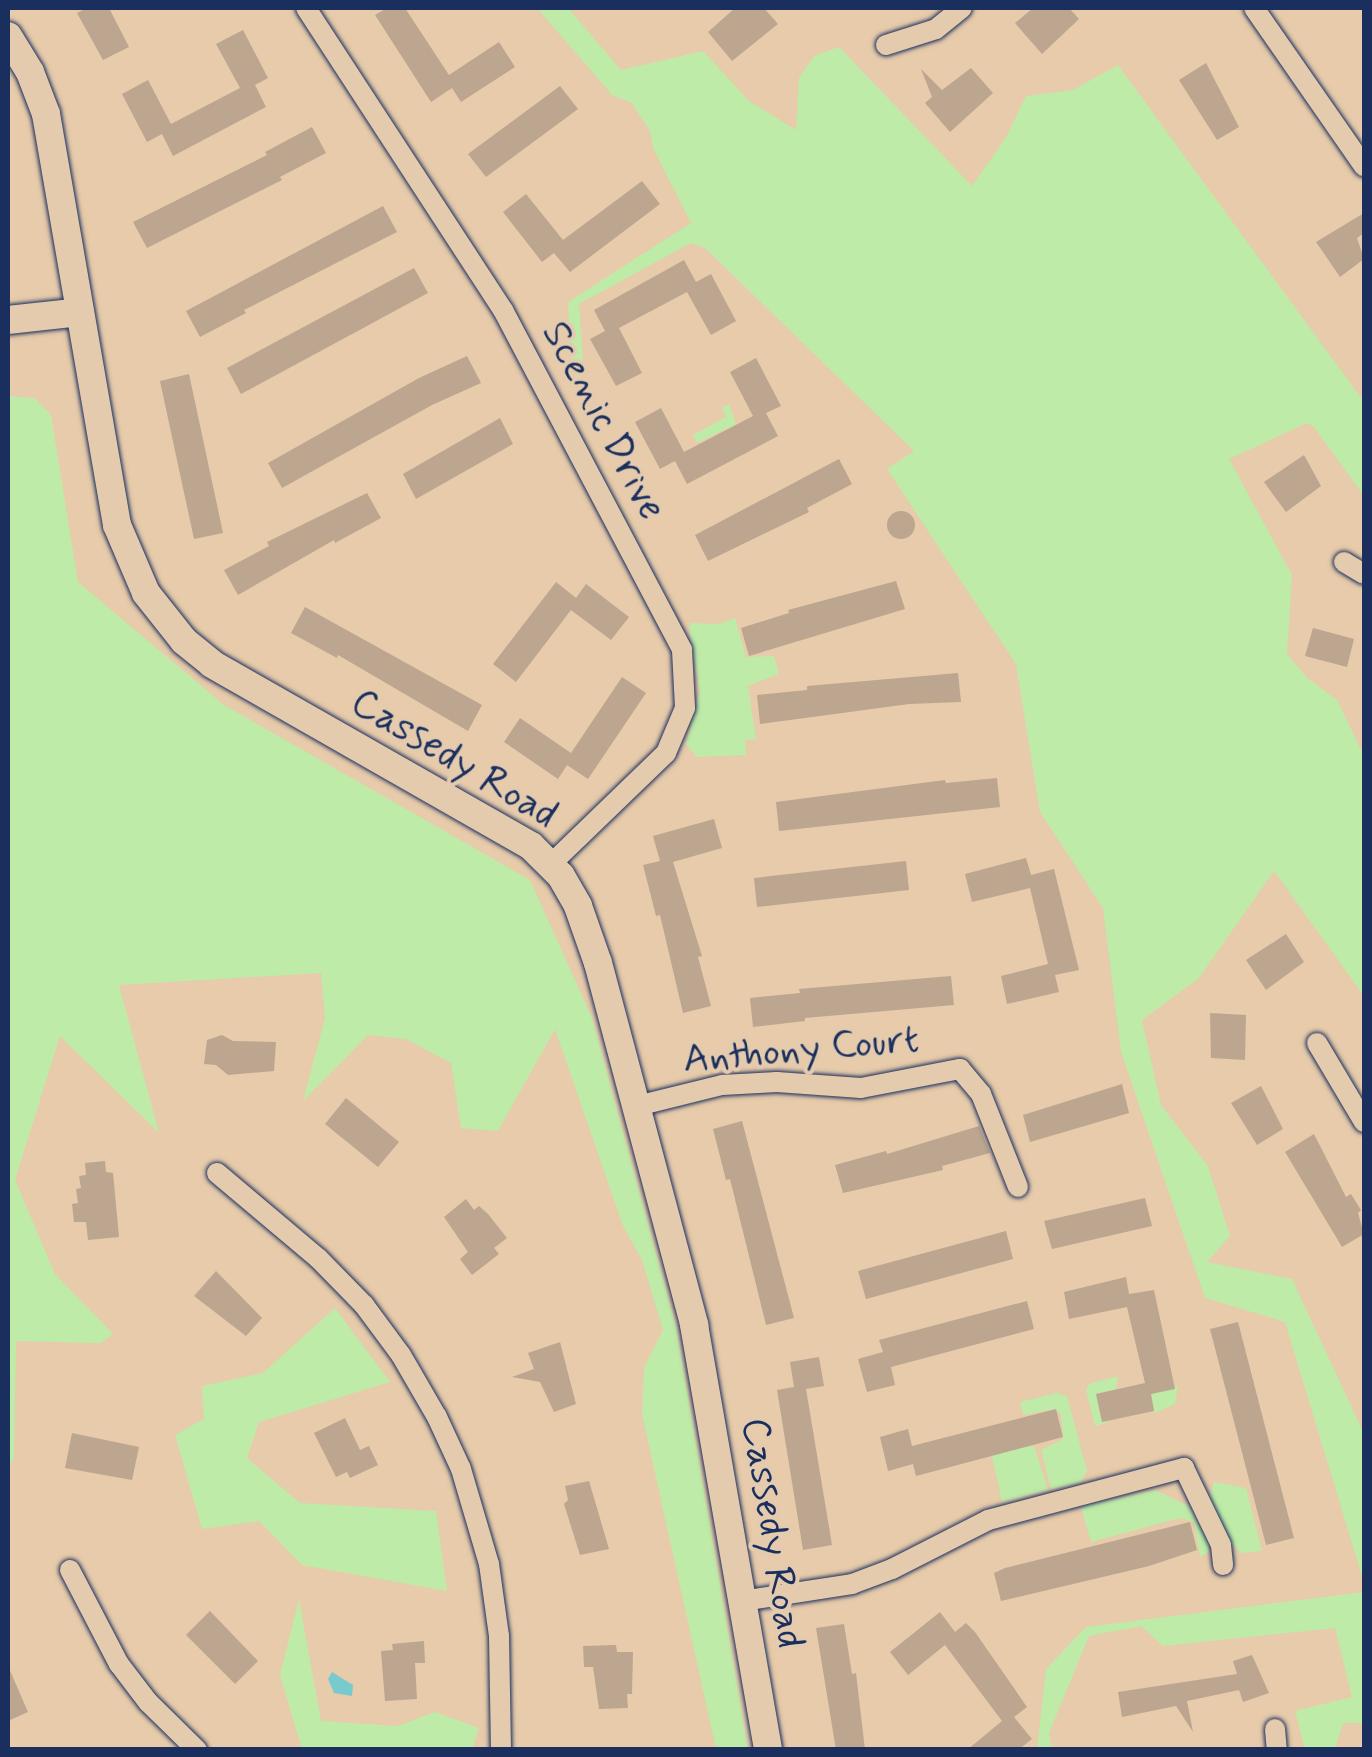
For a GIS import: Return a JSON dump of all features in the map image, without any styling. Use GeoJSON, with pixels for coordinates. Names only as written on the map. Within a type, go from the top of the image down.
{"type":"FeatureCollection","features":[{"type":"Feature","properties":{"kind":"street","name":"Scenic Drive"},"geometry":{"type":"LineString","coordinates":[[306,8],[503,310],[682,650],[685,708],[666,753],[551,864]]}},
{"type":"Feature","properties":{"kind":"street"},"geometry":{"type":"LineString","coordinates":[[886,45],[936,30],[962,8]]}},
{"type":"Feature","properties":{"kind":"street"},"geometry":{"type":"LineString","coordinates":[[1254,8],[1364,166]]}},
{"type":"Feature","properties":{"kind":"street","name":"Cassedy Road"},"geometry":{"type":"LineString","coordinates":[[8,36],[26,64],[43,105],[122,540],[136,577],[170,626],[227,673],[506,828],[551,864],[588,927],[698,1340],[768,1750]]}},
{"type":"Feature","properties":{"kind":"street"},"geometry":{"type":"LineString","coordinates":[[8,320],[80,312]]}},
{"type":"Feature","properties":{"kind":"street"},"geometry":{"type":"LineString","coordinates":[[1344,562],[1364,574]]}},
{"type":"Feature","properties":{"kind":"street"},"geometry":{"type":"LineString","coordinates":[[1317,1043],[1364,1122]]}},
{"type":"Feature","properties":{"kind":"street","name":"Anthony Court"},"geometry":{"type":"LineString","coordinates":[[637,1106],[722,1085],[777,1082],[861,1088],[960,1069],[981,1094],[1018,1187]]}},
{"type":"Feature","properties":{"kind":"street"},"geometry":{"type":"LineString","coordinates":[[216,1172],[318,1258],[364,1305],[401,1355],[437,1417],[465,1480],[489,1564],[499,1636],[502,1750]]}},
{"type":"Feature","properties":{"kind":"street"},"geometry":{"type":"LineString","coordinates":[[742,1601],[852,1584],[892,1569],[988,1520],[1184,1468],[1221,1545],[1223,1566]]}},
{"type":"Feature","properties":{"kind":"street"},"geometry":{"type":"LineString","coordinates":[[70,1570],[119,1664],[167,1723],[197,1750]]}},
{"type":"Feature","properties":{"kind":"green space"},"geometry":{"type":"Polygon","coordinates":[[[537,8],[568,8],[621,70],[703,51],[749,101],[796,130],[799,78],[814,56],[839,47],[972,186],[1005,139],[1026,96],[1073,90],[1118,65],[1364,402],[1364,496],[1314,427],[1307,423],[1229,459],[1292,575],[1287,654],[1307,678],[1337,700],[1364,756],[1364,996],[1274,871],[1199,978],[1142,1020],[1161,1105],[1208,1166],[1230,1236],[1207,1262],[1292,1279],[1364,1434],[1364,1583],[1285,1322],[1205,1298],[1121,1052],[1103,908],[1040,812],[1016,664],[887,469],[914,451],[705,248],[691,243],[579,304],[583,363],[577,380],[571,361],[568,302],[691,223],[653,148],[650,131],[631,102],[613,96],[537,8]]]}},
{"type":"Feature","properties":{"kind":"green space"},"geometry":{"type":"Polygon","coordinates":[[[8,396],[35,398],[51,415],[78,582],[224,705],[530,880],[592,1018],[676,1327],[748,1749],[716,1749],[642,1414],[644,1368],[663,1330],[642,1260],[623,1226],[555,1029],[498,1131],[461,1128],[451,1063],[406,1039],[368,1035],[303,1101],[325,1018],[321,973],[119,985],[159,1133],[60,1036],[15,1180],[55,1274],[113,1334],[101,1343],[16,1341],[14,1459],[8,1466],[8,396]]]}},
{"type":"Feature","properties":{"kind":"green space"},"geometry":{"type":"Polygon","coordinates":[[[729,404],[736,424],[697,443],[693,435],[726,417],[722,408],[729,404]]]}},
{"type":"Feature","properties":{"kind":"green space"},"geometry":{"type":"Polygon","coordinates":[[[735,618],[746,657],[774,656],[779,674],[748,686],[756,739],[745,740],[746,755],[697,757],[686,744],[700,692],[689,628],[691,623],[719,624],[735,618]]]}},
{"type":"Feature","properties":{"kind":"green space"},"geometry":{"type":"Polygon","coordinates":[[[335,1308],[390,1382],[259,1422],[247,1458],[300,1503],[436,1511],[447,1591],[302,1565],[259,1521],[202,1529],[175,1435],[204,1419],[202,1386],[263,1373],[335,1308]]]}},
{"type":"Feature","properties":{"kind":"green space"},"geometry":{"type":"Polygon","coordinates":[[[1118,1376],[1116,1389],[1096,1394],[1102,1422],[1111,1422],[1095,1426],[1086,1390],[1089,1384],[1118,1376]]]}},
{"type":"Feature","properties":{"kind":"green space"},"geometry":{"type":"Polygon","coordinates":[[[1178,1386],[1175,1404],[1155,1413],[1151,1394],[1178,1386]]]}},
{"type":"Feature","properties":{"kind":"green space"},"geometry":{"type":"Polygon","coordinates":[[[1056,1393],[1067,1396],[1087,1471],[1081,1482],[1051,1489],[1041,1450],[1063,1439],[1061,1414],[1055,1409],[1023,1415],[1020,1402],[1056,1393]]]}},
{"type":"Feature","properties":{"kind":"green space"},"geometry":{"type":"Polygon","coordinates":[[[1034,1446],[1048,1490],[1002,1502],[991,1452],[1034,1446]]]}},
{"type":"Feature","properties":{"kind":"green space"},"geometry":{"type":"Polygon","coordinates":[[[1214,1482],[1246,1488],[1262,1551],[1242,1553],[1232,1545],[1209,1498],[1214,1482]]]}},
{"type":"Feature","properties":{"kind":"green space"},"geometry":{"type":"Polygon","coordinates":[[[1155,1490],[1189,1506],[1209,1543],[1208,1552],[1200,1557],[1194,1522],[1180,1518],[1091,1542],[1081,1507],[1155,1490]]]}},
{"type":"Feature","properties":{"kind":"green space"},"geometry":{"type":"Polygon","coordinates":[[[1364,1592],[1364,1723],[1343,1723],[1335,1749],[1305,1749],[1295,1711],[1352,1697],[1335,1628],[1163,1646],[1141,1626],[1089,1636],[1049,1733],[1052,1749],[1037,1749],[1046,1669],[1086,1627],[1364,1592]]]}},
{"type":"Feature","properties":{"kind":"green space"},"geometry":{"type":"Polygon","coordinates":[[[299,1599],[321,1721],[398,1726],[435,1712],[479,1728],[472,1749],[302,1749],[280,1675],[299,1599]]]}},
{"type":"Feature","properties":{"kind":"water"},"geometry":{"type":"Polygon","coordinates":[[[332,1672],[353,1685],[352,1696],[334,1693],[328,1679],[332,1672]]]}},
{"type":"Feature","properties":{"kind":"building"},"geometry":{"type":"Polygon","coordinates":[[[87,8],[109,8],[129,47],[103,60],[77,13],[87,8]]]}},
{"type":"Feature","properties":{"kind":"building"},"geometry":{"type":"Polygon","coordinates":[[[387,8],[405,8],[449,75],[499,42],[515,67],[461,102],[452,88],[431,102],[375,15],[387,8]]]}},
{"type":"Feature","properties":{"kind":"building"},"geometry":{"type":"Polygon","coordinates":[[[735,8],[764,8],[778,24],[732,61],[708,32],[735,8]]]}},
{"type":"Feature","properties":{"kind":"building"},"geometry":{"type":"Polygon","coordinates":[[[1033,8],[1069,8],[1079,19],[1042,54],[1015,23],[1033,8]]]}},
{"type":"Feature","properties":{"kind":"building"},"geometry":{"type":"Polygon","coordinates":[[[243,30],[268,78],[255,85],[266,107],[173,156],[162,134],[147,142],[122,94],[148,80],[171,124],[240,88],[216,44],[243,30]]]}},
{"type":"Feature","properties":{"kind":"building"},"geometry":{"type":"Polygon","coordinates":[[[1206,63],[1239,127],[1217,140],[1179,80],[1206,63]]]}},
{"type":"Feature","properties":{"kind":"building"},"geometry":{"type":"Polygon","coordinates":[[[971,68],[993,93],[950,132],[925,103],[932,97],[921,69],[942,90],[971,68]]]}},
{"type":"Feature","properties":{"kind":"building"},"geometry":{"type":"Polygon","coordinates":[[[560,86],[578,109],[486,177],[468,154],[560,86]]]}},
{"type":"Feature","properties":{"kind":"building"},"geometry":{"type":"Polygon","coordinates":[[[312,127],[326,153],[280,177],[282,180],[147,248],[133,222],[267,155],[265,152],[312,127]]]}},
{"type":"Feature","properties":{"kind":"building"},"geometry":{"type":"Polygon","coordinates":[[[642,181],[660,204],[570,272],[554,253],[542,262],[503,212],[526,194],[563,240],[642,181]]]}},
{"type":"Feature","properties":{"kind":"building"},"geometry":{"type":"Polygon","coordinates":[[[383,206],[397,232],[244,310],[246,313],[200,337],[186,311],[383,206]]]}},
{"type":"Feature","properties":{"kind":"building"},"geometry":{"type":"Polygon","coordinates":[[[1364,213],[1364,233],[1357,238],[1364,259],[1340,277],[1316,242],[1364,213]]]}},
{"type":"Feature","properties":{"kind":"building"},"geometry":{"type":"Polygon","coordinates":[[[684,260],[696,282],[711,274],[736,321],[711,335],[687,292],[619,328],[642,373],[616,386],[590,339],[605,331],[594,310],[684,260]]]}},
{"type":"Feature","properties":{"kind":"building"},"geometry":{"type":"Polygon","coordinates":[[[414,268],[428,293],[241,394],[227,368],[414,268]]]}},
{"type":"Feature","properties":{"kind":"building"},"geometry":{"type":"Polygon","coordinates":[[[467,356],[481,383],[432,405],[282,488],[268,463],[419,378],[467,356]]]}},
{"type":"Feature","properties":{"kind":"building"},"geometry":{"type":"Polygon","coordinates":[[[756,358],[781,406],[766,413],[778,436],[687,484],[675,461],[660,469],[635,422],[661,408],[684,452],[753,416],[730,372],[756,358]]]}},
{"type":"Feature","properties":{"kind":"building"},"geometry":{"type":"Polygon","coordinates":[[[189,374],[223,533],[194,539],[160,381],[189,374]]]}},
{"type":"Feature","properties":{"kind":"building"},"geometry":{"type":"Polygon","coordinates":[[[500,418],[513,444],[416,499],[403,474],[500,418]]]}},
{"type":"Feature","properties":{"kind":"building"},"geometry":{"type":"Polygon","coordinates":[[[1304,455],[1321,486],[1286,512],[1264,482],[1304,455]]]}},
{"type":"Feature","properties":{"kind":"building"},"geometry":{"type":"Polygon","coordinates":[[[839,459],[852,484],[807,508],[809,512],[708,561],[695,535],[839,459]]]}},
{"type":"Feature","properties":{"kind":"building"},"geometry":{"type":"Polygon","coordinates":[[[367,493],[381,518],[238,595],[224,570],[269,546],[267,542],[367,493]]]}},
{"type":"Feature","properties":{"kind":"building"},"geometry":{"type":"Polygon","coordinates":[[[901,511],[911,515],[915,525],[911,535],[901,539],[891,535],[887,525],[891,515],[901,511]]]}},
{"type":"Feature","properties":{"kind":"building"},"geometry":{"type":"Polygon","coordinates":[[[896,581],[905,609],[749,656],[741,628],[789,613],[788,610],[896,581]]]}},
{"type":"Feature","properties":{"kind":"building"},"geometry":{"type":"Polygon","coordinates":[[[556,582],[576,598],[586,584],[629,617],[611,640],[571,610],[516,682],[493,664],[556,582]]]}},
{"type":"Feature","properties":{"kind":"building"},"geometry":{"type":"Polygon","coordinates":[[[305,607],[482,705],[468,731],[338,655],[337,658],[291,633],[305,607]]]}},
{"type":"Feature","properties":{"kind":"building"},"geometry":{"type":"Polygon","coordinates":[[[1313,628],[1354,639],[1347,667],[1305,656],[1313,628]]]}},
{"type":"Feature","properties":{"kind":"building"},"geometry":{"type":"Polygon","coordinates":[[[958,673],[961,702],[909,704],[760,724],[757,695],[807,690],[807,686],[958,673]]]}},
{"type":"Feature","properties":{"kind":"building"},"geometry":{"type":"Polygon","coordinates":[[[622,677],[646,693],[588,779],[567,765],[558,779],[504,742],[520,718],[571,753],[622,677]]]}},
{"type":"Feature","properties":{"kind":"building"},"geometry":{"type":"Polygon","coordinates":[[[997,778],[1000,807],[779,831],[776,802],[945,780],[946,783],[997,778]]]}},
{"type":"Feature","properties":{"kind":"building"},"geometry":{"type":"Polygon","coordinates":[[[714,819],[722,848],[673,862],[702,956],[698,957],[711,1006],[683,1013],[660,915],[656,916],[643,865],[660,861],[653,836],[714,819]]]}},
{"type":"Feature","properties":{"kind":"building"},"geometry":{"type":"Polygon","coordinates":[[[1026,858],[1031,875],[1054,869],[1079,970],[1055,975],[1059,992],[1007,1004],[1001,976],[1048,964],[1030,888],[972,902],[965,874],[1026,858]]]}},
{"type":"Feature","properties":{"kind":"building"},"geometry":{"type":"Polygon","coordinates":[[[906,861],[909,890],[757,907],[754,878],[906,861]]]}},
{"type":"Feature","properties":{"kind":"building"},"geometry":{"type":"Polygon","coordinates":[[[1286,934],[1304,962],[1266,990],[1246,960],[1286,934]]]}},
{"type":"Feature","properties":{"kind":"building"},"geometry":{"type":"Polygon","coordinates":[[[951,976],[954,1005],[805,1018],[753,1027],[750,998],[800,993],[799,989],[951,976]]]}},
{"type":"Feature","properties":{"kind":"building"},"geometry":{"type":"Polygon","coordinates":[[[1210,1013],[1246,1015],[1245,1060],[1211,1058],[1210,1013]]]}},
{"type":"Feature","properties":{"kind":"building"},"geometry":{"type":"Polygon","coordinates":[[[222,1035],[233,1041],[276,1042],[274,1071],[228,1075],[216,1065],[204,1064],[207,1040],[222,1035]]]}},
{"type":"Feature","properties":{"kind":"building"},"geometry":{"type":"Polygon","coordinates":[[[1122,1084],[1129,1113],[1030,1142],[1023,1115],[1122,1084]]]}},
{"type":"Feature","properties":{"kind":"building"},"geometry":{"type":"Polygon","coordinates":[[[1261,1086],[1283,1129],[1257,1145],[1231,1103],[1261,1086]]]}},
{"type":"Feature","properties":{"kind":"building"},"geometry":{"type":"Polygon","coordinates":[[[346,1098],[399,1142],[378,1167],[325,1124],[346,1098]]]}},
{"type":"Feature","properties":{"kind":"building"},"geometry":{"type":"Polygon","coordinates":[[[742,1121],[794,1318],[766,1325],[730,1179],[726,1180],[713,1129],[742,1121]]]}},
{"type":"Feature","properties":{"kind":"building"},"geometry":{"type":"Polygon","coordinates":[[[979,1126],[990,1153],[942,1166],[943,1170],[843,1193],[835,1165],[979,1126]]]}},
{"type":"Feature","properties":{"kind":"building"},"geometry":{"type":"Polygon","coordinates":[[[1314,1134],[1346,1197],[1351,1194],[1361,1210],[1358,1213],[1364,1234],[1342,1247],[1285,1152],[1314,1134]]]}},
{"type":"Feature","properties":{"kind":"building"},"geometry":{"type":"Polygon","coordinates":[[[105,1161],[106,1172],[113,1173],[119,1237],[88,1240],[86,1222],[74,1222],[72,1204],[78,1203],[76,1189],[81,1188],[79,1176],[86,1175],[85,1163],[105,1161]]]}},
{"type":"Feature","properties":{"kind":"building"},"geometry":{"type":"Polygon","coordinates":[[[1145,1198],[1152,1226],[1052,1249],[1044,1221],[1145,1198]]]}},
{"type":"Feature","properties":{"kind":"building"},"geometry":{"type":"Polygon","coordinates":[[[466,1199],[474,1210],[479,1206],[488,1214],[507,1238],[494,1248],[499,1254],[472,1275],[460,1259],[468,1252],[444,1217],[466,1199]]]}},
{"type":"Feature","properties":{"kind":"building"},"geometry":{"type":"Polygon","coordinates":[[[1006,1231],[1013,1259],[866,1299],[858,1271],[1006,1231]]]}},
{"type":"Feature","properties":{"kind":"building"},"geometry":{"type":"Polygon","coordinates":[[[216,1271],[262,1318],[246,1336],[194,1296],[216,1271]]]}},
{"type":"Feature","properties":{"kind":"building"},"geometry":{"type":"Polygon","coordinates":[[[1126,1277],[1129,1294],[1154,1290],[1175,1389],[1151,1394],[1154,1411],[1102,1422],[1096,1394],[1145,1383],[1127,1307],[1069,1319],[1064,1292],[1126,1277]]]}},
{"type":"Feature","properties":{"kind":"building"},"geometry":{"type":"Polygon","coordinates":[[[1027,1301],[1034,1329],[891,1367],[895,1385],[867,1392],[858,1359],[883,1352],[879,1340],[1027,1301]]]}},
{"type":"Feature","properties":{"kind":"building"},"geometry":{"type":"Polygon","coordinates":[[[1238,1322],[1294,1538],[1266,1545],[1210,1329],[1238,1322]]]}},
{"type":"Feature","properties":{"kind":"building"},"geometry":{"type":"Polygon","coordinates":[[[560,1342],[576,1404],[554,1412],[540,1382],[512,1377],[534,1369],[528,1353],[560,1342]]]}},
{"type":"Feature","properties":{"kind":"building"},"geometry":{"type":"Polygon","coordinates":[[[819,1357],[824,1386],[806,1389],[832,1545],[803,1550],[777,1390],[794,1387],[790,1362],[819,1357]]]}},
{"type":"Feature","properties":{"kind":"building"},"geometry":{"type":"Polygon","coordinates":[[[1056,1409],[1063,1437],[916,1476],[913,1464],[888,1471],[880,1437],[908,1429],[912,1446],[1056,1409]]]}},
{"type":"Feature","properties":{"kind":"building"},"geometry":{"type":"Polygon","coordinates":[[[345,1418],[360,1450],[369,1446],[378,1465],[350,1478],[347,1472],[336,1477],[314,1433],[345,1418]]]}},
{"type":"Feature","properties":{"kind":"building"},"geometry":{"type":"Polygon","coordinates":[[[72,1433],[139,1447],[132,1480],[65,1468],[72,1433]]]}},
{"type":"Feature","properties":{"kind":"building"},"geometry":{"type":"Polygon","coordinates":[[[589,1481],[609,1549],[580,1555],[564,1504],[568,1500],[565,1486],[589,1481]]]}},
{"type":"Feature","properties":{"kind":"building"},"geometry":{"type":"Polygon","coordinates":[[[1190,1522],[1197,1550],[1149,1566],[1001,1601],[994,1573],[1005,1568],[1190,1522]]]}},
{"type":"Feature","properties":{"kind":"building"},"geometry":{"type":"Polygon","coordinates":[[[210,1611],[258,1661],[235,1684],[186,1635],[210,1611]]]}},
{"type":"Feature","properties":{"kind":"building"},"geometry":{"type":"Polygon","coordinates":[[[940,1612],[955,1632],[966,1623],[975,1632],[1027,1707],[1014,1717],[1032,1739],[1018,1750],[967,1750],[1002,1721],[945,1645],[908,1675],[890,1652],[940,1612]]]}},
{"type":"Feature","properties":{"kind":"building"},"geometry":{"type":"Polygon","coordinates":[[[844,1624],[852,1674],[856,1673],[865,1750],[836,1750],[816,1628],[844,1624]]]}},
{"type":"Feature","properties":{"kind":"building"},"geometry":{"type":"Polygon","coordinates":[[[424,1641],[425,1663],[415,1663],[417,1699],[385,1701],[381,1651],[393,1650],[392,1644],[424,1641]]]}},
{"type":"Feature","properties":{"kind":"building"},"geometry":{"type":"Polygon","coordinates":[[[616,1645],[617,1652],[633,1652],[632,1694],[627,1694],[628,1708],[599,1709],[593,1667],[584,1667],[583,1646],[616,1645]]]}},
{"type":"Feature","properties":{"kind":"building"},"geometry":{"type":"Polygon","coordinates":[[[1252,1655],[1269,1693],[1243,1702],[1239,1690],[1187,1701],[1193,1732],[1176,1706],[1122,1717],[1118,1692],[1237,1674],[1233,1661],[1252,1655]]]}},
{"type":"Feature","properties":{"kind":"building"},"geometry":{"type":"Polygon","coordinates":[[[8,1666],[28,1712],[8,1721],[8,1666]]]}}]}
